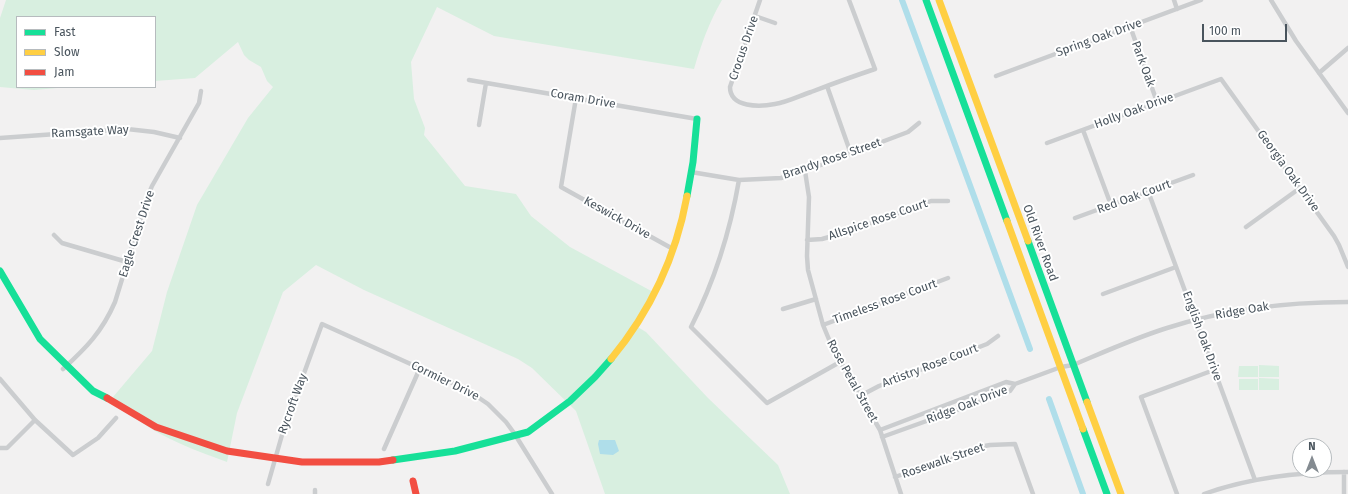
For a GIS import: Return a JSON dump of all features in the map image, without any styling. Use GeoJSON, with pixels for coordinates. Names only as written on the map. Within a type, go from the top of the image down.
{"type":"FeatureCollection","features":[{"type":"Feature","properties":{"kind":"main road","name":"Old River Road"},"geometry":{"type":"LineString","coordinates":[[926,0],[1107,494]]}},
{"type":"Feature","properties":{"kind":"main road","name":"Old River Road"},"geometry":{"type":"LineString","coordinates":[[938,0],[1121,494]]}},
{"type":"Feature","properties":{"kind":"main road"},"geometry":{"type":"LineString","coordinates":[[507,445],[539,425],[568,403],[586,386],[616,353],[636,325],[651,300],[661,280],[673,249],[686,206],[697,118]]}},
{"type":"Feature","properties":{"kind":"main road"},"geometry":{"type":"LineString","coordinates":[[0,271],[15,302],[32,330],[63,369],[94,401]]}},
{"type":"Feature","properties":{"kind":"main road"},"geometry":{"type":"LineString","coordinates":[[413,481],[416,494]]}},
{"type":"Feature","properties":{"kind":"street","name":"Crocus Drive"},"geometry":{"type":"LineString","coordinates":[[760,0],[756,16],[730,87],[732,96],[740,103],[755,105],[775,104],[827,86]]}},
{"type":"Feature","properties":{"kind":"street"},"geometry":{"type":"LineString","coordinates":[[849,0],[875,69],[827,86],[851,154]]}},
{"type":"Feature","properties":{"kind":"street"},"geometry":{"type":"LineString","coordinates":[[1174,0],[1177,9]]}},
{"type":"Feature","properties":{"kind":"street","name":"Spring Oak Drive"},"geometry":{"type":"LineString","coordinates":[[996,76],[1201,0]]}},
{"type":"Feature","properties":{"kind":"street"},"geometry":{"type":"LineString","coordinates":[[1271,0],[1296,41],[1348,113]]}},
{"type":"Feature","properties":{"kind":"street"},"geometry":{"type":"LineString","coordinates":[[756,16],[775,23]]}},
{"type":"Feature","properties":{"kind":"street","name":"Park Oak"},"geometry":{"type":"LineString","coordinates":[[1130,26],[1157,102]]}},
{"type":"Feature","properties":{"kind":"street"},"geometry":{"type":"LineString","coordinates":[[1319,73],[1348,48]]}},
{"type":"Feature","properties":{"kind":"street","name":"Holly Oak Drive"},"geometry":{"type":"LineString","coordinates":[[1047,143],[1221,79]]}},
{"type":"Feature","properties":{"kind":"street","name":"Georgia Oak Drive"},"geometry":{"type":"LineString","coordinates":[[1221,79],[1334,236],[1348,267]]}},
{"type":"Feature","properties":{"kind":"street","name":"Coram Drive"},"geometry":{"type":"LineString","coordinates":[[469,80],[697,118]]}},
{"type":"Feature","properties":{"kind":"street"},"geometry":{"type":"LineString","coordinates":[[479,125],[486,83]]}},
{"type":"Feature","properties":{"kind":"street","name":"Eagle Crest Drive"},"geometry":{"type":"LineString","coordinates":[[63,369],[84,350],[102,329],[115,302],[147,198],[152,186],[199,103],[201,91]]}},
{"type":"Feature","properties":{"kind":"street","name":"Keswick Drive"},"geometry":{"type":"LineString","coordinates":[[576,98],[561,187],[673,249]]}},
{"type":"Feature","properties":{"kind":"street","name":"Brandy Rose Street"},"geometry":{"type":"LineString","coordinates":[[691,172],[739,180],[781,178],[805,171],[908,132],[919,123]]}},
{"type":"Feature","properties":{"kind":"street","name":"Ramsgate Way"},"geometry":{"type":"LineString","coordinates":[[0,138],[127,129],[154,132],[180,138]]}},
{"type":"Feature","properties":{"kind":"street"},"geometry":{"type":"LineString","coordinates":[[1083,130],[1111,205]]}},
{"type":"Feature","properties":{"kind":"street","name":"Rose Petal Street"},"geometry":{"type":"LineString","coordinates":[[805,171],[809,197],[807,240],[808,270],[823,324],[832,349],[880,430],[901,494]]}},
{"type":"Feature","properties":{"kind":"street","name":"Red Oak Court"},"geometry":{"type":"LineString","coordinates":[[1075,218],[1193,175]]}},
{"type":"Feature","properties":{"kind":"street"},"geometry":{"type":"LineString","coordinates":[[739,180],[730,227],[722,255],[710,288],[691,327],[767,403],[840,362]]}},
{"type":"Feature","properties":{"kind":"street"},"geometry":{"type":"LineString","coordinates":[[1246,227],[1300,188]]}},
{"type":"Feature","properties":{"kind":"street","name":"English Oak Drive"},"geometry":{"type":"LineString","coordinates":[[1148,191],[1255,480]]}},
{"type":"Feature","properties":{"kind":"street","name":"Allspice Rose Court"},"geometry":{"type":"LineString","coordinates":[[807,240],[847,232],[931,201],[948,201]]}},
{"type":"Feature","properties":{"kind":"street"},"geometry":{"type":"LineString","coordinates":[[54,235],[62,244],[127,262]]}},
{"type":"Feature","properties":{"kind":"street"},"geometry":{"type":"LineString","coordinates":[[1103,294],[1176,267]]}},
{"type":"Feature","properties":{"kind":"street","name":"Timeless Rose Court"},"geometry":{"type":"LineString","coordinates":[[823,324],[948,278]]}},
{"type":"Feature","properties":{"kind":"street"},"geometry":{"type":"LineString","coordinates":[[783,308],[816,299]]}},
{"type":"Feature","properties":{"kind":"street","name":"Ridge Oak"},"geometry":{"type":"LineString","coordinates":[[1073,365],[1150,334],[1196,320],[1264,307],[1303,303],[1348,302]]}},
{"type":"Feature","properties":{"kind":"street","name":"Cormier Drive"},"geometry":{"type":"LineString","coordinates":[[322,324],[466,389],[477,396],[497,412],[506,422],[552,494]]}},
{"type":"Feature","properties":{"kind":"street","name":"Rycroft Way"},"geometry":{"type":"LineString","coordinates":[[269,484],[284,428],[322,324]]}},
{"type":"Feature","properties":{"kind":"street","name":"Artistry Rose Court"},"geometry":{"type":"LineString","coordinates":[[860,396],[879,386],[987,344],[998,336]]}},
{"type":"Feature","properties":{"kind":"street","name":"Ridge Oak Drive"},"geometry":{"type":"LineString","coordinates":[[882,437],[1010,391],[1016,384],[1061,367],[1073,365]]}},
{"type":"Feature","properties":{"kind":"street"},"geometry":{"type":"LineString","coordinates":[[384,449],[420,368]]}},
{"type":"Feature","properties":{"kind":"street"},"geometry":{"type":"LineString","coordinates":[[1177,494],[1141,397],[1214,370]]}},
{"type":"Feature","properties":{"kind":"street"},"geometry":{"type":"LineString","coordinates":[[0,379],[35,420],[73,455],[98,438],[116,418]]}},
{"type":"Feature","properties":{"kind":"street","name":"Ridge Oak Drive"},"geometry":{"type":"LineString","coordinates":[[880,430],[1006,382],[1016,384]]}},
{"type":"Feature","properties":{"kind":"street"},"geometry":{"type":"LineString","coordinates":[[0,448],[8,448],[35,420]]}},
{"type":"Feature","properties":{"kind":"street","name":"Rosewalk Street"},"geometry":{"type":"LineString","coordinates":[[896,477],[979,446],[1015,444],[1033,494]]}},
{"type":"Feature","properties":{"kind":"street"},"geometry":{"type":"LineString","coordinates":[[1204,494],[1255,480],[1294,474],[1346,472],[1344,494]]}},
{"type":"Feature","properties":{"kind":"green space"},"geometry":{"type":"Polygon","coordinates":[[[6,0],[722,0],[706,34],[694,69],[494,36],[437,7],[411,62],[414,99],[425,128],[424,135],[465,186],[516,194],[531,216],[570,247],[655,293],[636,326],[646,332],[708,398],[778,465],[790,494],[605,494],[576,411],[532,368],[518,359],[364,290],[316,265],[283,292],[237,413],[227,462],[181,444],[148,427],[131,415],[113,397],[152,351],[167,292],[197,205],[248,118],[273,87],[267,81],[261,67],[249,60],[244,55],[238,42],[195,78],[156,81],[156,16],[16,16],[16,88],[57,88],[34,90],[0,87],[0,18],[6,0]]]}},
{"type":"Feature","properties":{"kind":"green space"},"geometry":{"type":"Polygon","coordinates":[[[1259,365],[1279,366],[1279,377],[1259,377],[1259,365]]]}},
{"type":"Feature","properties":{"kind":"green space"},"geometry":{"type":"Polygon","coordinates":[[[1239,366],[1258,366],[1258,377],[1238,377],[1239,366]]]}},
{"type":"Feature","properties":{"kind":"green space"},"geometry":{"type":"Polygon","coordinates":[[[1259,378],[1279,379],[1279,390],[1259,390],[1259,378]]]}},
{"type":"Feature","properties":{"kind":"green space"},"geometry":{"type":"Polygon","coordinates":[[[1239,379],[1258,379],[1258,390],[1239,390],[1239,379]]]}},
{"type":"Feature","properties":{"kind":"water"},"geometry":{"type":"Polygon","coordinates":[[[599,440],[615,440],[619,451],[613,455],[600,454],[598,444],[599,440]]]}},
{"type":"Feature","properties":{"kind":"waterway"},"geometry":{"type":"LineString","coordinates":[[902,0],[1030,349]]}},
{"type":"Feature","properties":{"kind":"waterway"},"geometry":{"type":"LineString","coordinates":[[1049,399],[1083,494]]}},
{"type":"Feature","properties":{"kind":"traffic: fast"},"geometry":{"type":"LineString","coordinates":[[926,0],[1007,221]]}},
{"type":"Feature","properties":{"kind":"traffic: fast"},"geometry":{"type":"LineString","coordinates":[[687,196],[693,162],[697,119]]}},
{"type":"Feature","properties":{"kind":"traffic: fast"},"geometry":{"type":"LineString","coordinates":[[1028,241],[1087,402]]}},
{"type":"Feature","properties":{"kind":"traffic: fast"},"geometry":{"type":"LineString","coordinates":[[0,271],[40,339],[93,391],[107,398]]}},
{"type":"Feature","properties":{"kind":"traffic: fast"},"geometry":{"type":"LineString","coordinates":[[393,460],[455,451],[528,432],[570,401],[611,359]]}},
{"type":"Feature","properties":{"kind":"traffic: fast"},"geometry":{"type":"LineString","coordinates":[[1083,429],[1107,494]]}},
{"type":"Feature","properties":{"kind":"traffic: slow"},"geometry":{"type":"LineString","coordinates":[[939,0],[1028,241]]}},
{"type":"Feature","properties":{"kind":"traffic: slow"},"geometry":{"type":"LineString","coordinates":[[611,359],[638,322],[660,282],[676,240],[687,196]]}},
{"type":"Feature","properties":{"kind":"traffic: slow"},"geometry":{"type":"LineString","coordinates":[[1007,221],[1083,429]]}},
{"type":"Feature","properties":{"kind":"traffic: slow"},"geometry":{"type":"LineString","coordinates":[[1087,402],[1121,494]]}},
{"type":"Feature","properties":{"kind":"traffic: jam"},"geometry":{"type":"LineString","coordinates":[[107,398],[156,427],[227,451],[302,462],[379,462],[393,460]]}},
{"type":"Feature","properties":{"kind":"traffic: jam"},"geometry":{"type":"LineString","coordinates":[[413,481],[416,494]]}}]}
